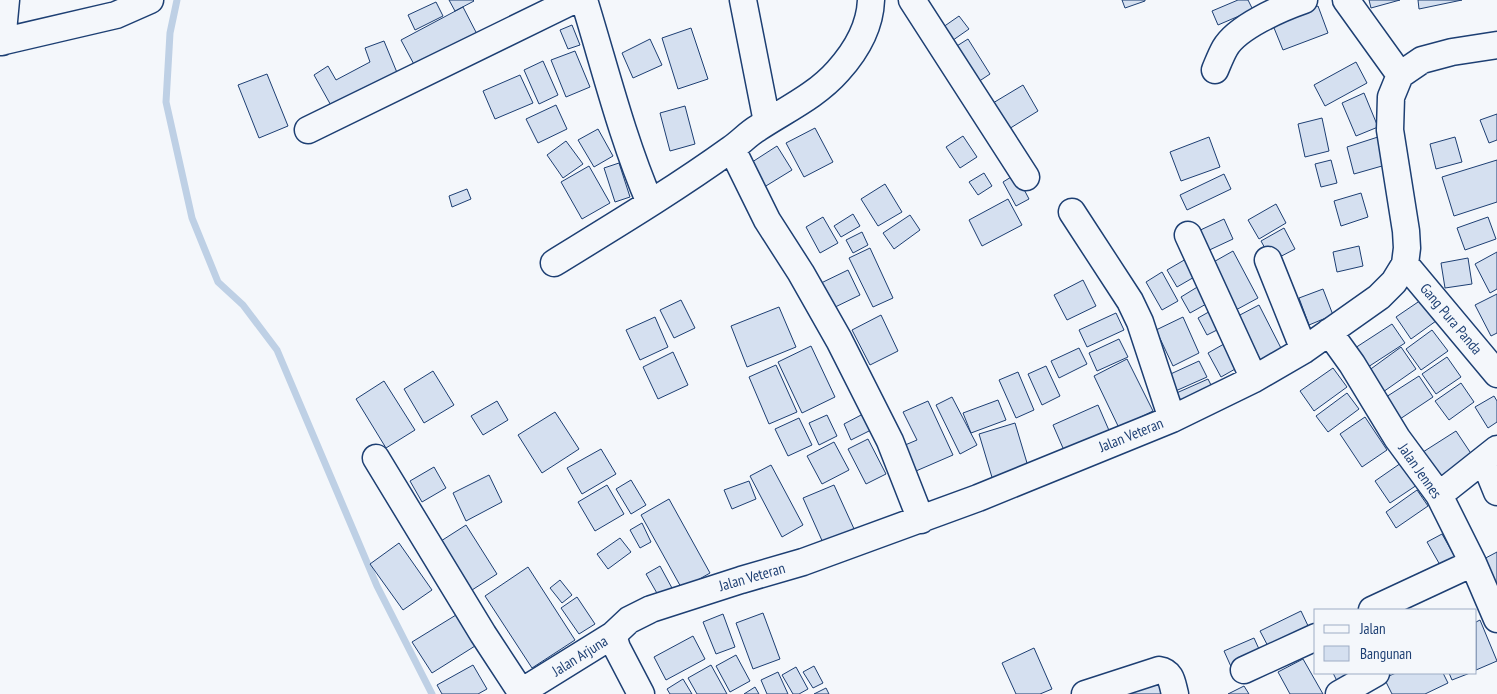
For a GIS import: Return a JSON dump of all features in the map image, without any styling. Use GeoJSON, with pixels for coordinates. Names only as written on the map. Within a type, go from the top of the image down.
{"type":"FeatureCollection","features":[{"type":"Feature","properties":{"kind":"street"},"geometry":{"type":"LineString","coordinates":[[6,0],[1,42],[116,7],[150,0]]}},
{"type":"Feature","properties":{"kind":"street"},"geometry":{"type":"LineString","coordinates":[[308,130],[574,0]]}},
{"type":"Feature","properties":{"kind":"street"},"geometry":{"type":"LineString","coordinates":[[584,0],[635,169],[650,203]]}},
{"type":"Feature","properties":{"kind":"street"},"geometry":{"type":"LineString","coordinates":[[743,0],[768,122]]}},
{"type":"Feature","properties":{"kind":"street"},"geometry":{"type":"LineString","coordinates":[[554,263],[650,203],[732,148],[756,129],[816,90],[837,72],[854,51],[864,34],[870,6],[910,0],[1026,176]]}},
{"type":"Feature","properties":{"kind":"street"},"geometry":{"type":"LineString","coordinates":[[1215,70],[1225,47],[1239,32],[1304,0]]}},
{"type":"Feature","properties":{"kind":"street"},"geometry":{"type":"LineString","coordinates":[[1346,0],[1400,75]]}},
{"type":"Feature","properties":{"kind":"street"},"geometry":{"type":"LineString","coordinates":[[1405,264],[1407,248],[1406,231],[1390,130],[1391,97],[1400,75],[1422,60],[1452,52],[1497,45]]}},
{"type":"Feature","properties":{"kind":"street"},"geometry":{"type":"LineString","coordinates":[[732,148],[767,220],[801,273],[839,340],[890,441],[921,520]]}},
{"type":"Feature","properties":{"kind":"street"},"geometry":{"type":"LineString","coordinates":[[1072,212],[1130,300],[1140,322],[1172,419]]}},
{"type":"Feature","properties":{"kind":"street"},"geometry":{"type":"LineString","coordinates":[[1188,235],[1254,379]]}},
{"type":"Feature","properties":{"kind":"street"},"geometry":{"type":"LineString","coordinates":[[1268,260],[1304,350]]}},
{"type":"Feature","properties":{"kind":"street","name":"Jalan Veteran"},"geometry":{"type":"LineString","coordinates":[[614,635],[629,620],[651,609],[803,562],[921,520],[1172,419],[1254,379],[1304,350],[1379,297],[1394,282],[1405,264]]}},
{"type":"Feature","properties":{"kind":"street","name":"Gang Pura Panda"},"geometry":{"type":"LineString","coordinates":[[1405,264],[1497,374]]}},
{"type":"Feature","properties":{"kind":"street","name":"Jalan Jennes"},"geometry":{"type":"LineString","coordinates":[[1329,332],[1352,364],[1397,438],[1438,495],[1473,564],[1497,619]]}},
{"type":"Feature","properties":{"kind":"street"},"geometry":{"type":"LineString","coordinates":[[1438,495],[1490,455],[1497,492]]}},
{"type":"Feature","properties":{"kind":"street","name":"Jalan Arjuna"},"geometry":{"type":"LineString","coordinates":[[376,458],[483,634],[521,692],[614,635]]}},
{"type":"Feature","properties":{"kind":"street"},"geometry":{"type":"LineString","coordinates":[[1377,609],[1404,603],[1473,564]]}},
{"type":"Feature","properties":{"kind":"street"},"geometry":{"type":"LineString","coordinates":[[614,635],[617,648],[641,694]]}},
{"type":"Feature","properties":{"kind":"street"},"geometry":{"type":"LineString","coordinates":[[1244,670],[1314,638]]}},
{"type":"Feature","properties":{"kind":"street"},"geometry":{"type":"LineString","coordinates":[[1085,694],[1159,670],[1166,671],[1169,674],[1175,694]]}},
{"type":"Feature","properties":{"kind":"street"},"geometry":{"type":"LineString","coordinates":[[1339,694],[1374,674]]}},
{"type":"Feature","properties":{"kind":"building"},"geometry":{"type":"Polygon","coordinates":[[[449,0],[473,0],[474,1],[455,11],[449,0]]]}},
{"type":"Feature","properties":{"kind":"building"},"geometry":{"type":"Polygon","coordinates":[[[1122,0],[1145,0],[1145,1],[1125,8],[1122,0]]]}},
{"type":"Feature","properties":{"kind":"building"},"geometry":{"type":"Polygon","coordinates":[[[1238,0],[1248,0],[1253,10],[1218,25],[1212,11],[1238,0]]]}},
{"type":"Feature","properties":{"kind":"building"},"geometry":{"type":"Polygon","coordinates":[[[1369,0],[1400,0],[1371,8],[1369,0]]]}},
{"type":"Feature","properties":{"kind":"building"},"geometry":{"type":"Polygon","coordinates":[[[1418,0],[1462,0],[1419,9],[1418,0]]]}},
{"type":"Feature","properties":{"kind":"building"},"geometry":{"type":"Polygon","coordinates":[[[436,2],[443,16],[415,30],[408,15],[436,2]]]}},
{"type":"Feature","properties":{"kind":"building"},"geometry":{"type":"Polygon","coordinates":[[[1318,6],[1328,33],[1283,50],[1272,23],[1318,6]]]}},
{"type":"Feature","properties":{"kind":"building"},"geometry":{"type":"Polygon","coordinates":[[[463,7],[479,38],[417,70],[401,40],[463,7]]]}},
{"type":"Feature","properties":{"kind":"building"},"geometry":{"type":"Polygon","coordinates":[[[959,16],[969,29],[946,45],[936,32],[959,16]]]}},
{"type":"Feature","properties":{"kind":"building"},"geometry":{"type":"Polygon","coordinates":[[[572,25],[580,45],[568,49],[560,30],[572,25]]]}},
{"type":"Feature","properties":{"kind":"building"},"geometry":{"type":"Polygon","coordinates":[[[691,28],[708,79],[678,89],[662,38],[691,28]]]}},
{"type":"Feature","properties":{"kind":"building"},"geometry":{"type":"Polygon","coordinates":[[[650,39],[662,65],[633,78],[622,53],[650,39]]]}},
{"type":"Feature","properties":{"kind":"building"},"geometry":{"type":"Polygon","coordinates":[[[968,39],[990,74],[975,84],[952,49],[968,39]]]}},
{"type":"Feature","properties":{"kind":"building"},"geometry":{"type":"Polygon","coordinates":[[[384,41],[398,75],[333,109],[314,75],[328,66],[336,80],[370,62],[365,48],[384,41]]]}},
{"type":"Feature","properties":{"kind":"building"},"geometry":{"type":"Polygon","coordinates":[[[575,51],[590,87],[566,97],[551,60],[575,51]]]}},
{"type":"Feature","properties":{"kind":"building"},"geometry":{"type":"Polygon","coordinates":[[[543,61],[558,95],[539,104],[524,70],[543,61]]]}},
{"type":"Feature","properties":{"kind":"building"},"geometry":{"type":"Polygon","coordinates":[[[1356,62],[1367,83],[1325,106],[1314,85],[1356,62]]]}},
{"type":"Feature","properties":{"kind":"building"},"geometry":{"type":"Polygon","coordinates":[[[267,74],[288,126],[259,138],[238,85],[267,74]]]}},
{"type":"Feature","properties":{"kind":"building"},"geometry":{"type":"Polygon","coordinates":[[[520,75],[533,103],[495,119],[483,91],[520,75]]]}},
{"type":"Feature","properties":{"kind":"building"},"geometry":{"type":"Polygon","coordinates":[[[1023,85],[1038,111],[1004,132],[988,106],[1023,85]]]}},
{"type":"Feature","properties":{"kind":"building"},"geometry":{"type":"Polygon","coordinates":[[[1364,93],[1378,127],[1356,136],[1342,103],[1364,93]]]}},
{"type":"Feature","properties":{"kind":"building"},"geometry":{"type":"Polygon","coordinates":[[[556,105],[567,129],[538,143],[526,119],[556,105]]]}},
{"type":"Feature","properties":{"kind":"building"},"geometry":{"type":"Polygon","coordinates":[[[685,106],[695,144],[670,151],[660,113],[685,106]]]}},
{"type":"Feature","properties":{"kind":"building"},"geometry":{"type":"Polygon","coordinates":[[[1497,114],[1497,140],[1489,143],[1480,120],[1497,114]]]}},
{"type":"Feature","properties":{"kind":"building"},"geometry":{"type":"Polygon","coordinates":[[[1322,118],[1329,151],[1305,157],[1298,124],[1322,118]]]}},
{"type":"Feature","properties":{"kind":"building"},"geometry":{"type":"Polygon","coordinates":[[[815,128],[833,162],[804,177],[786,143],[815,128]]]}},
{"type":"Feature","properties":{"kind":"building"},"geometry":{"type":"Polygon","coordinates":[[[598,129],[613,156],[594,167],[578,140],[598,129]]]}},
{"type":"Feature","properties":{"kind":"building"},"geometry":{"type":"Polygon","coordinates":[[[963,136],[977,157],[960,168],[946,147],[963,136]]]}},
{"type":"Feature","properties":{"kind":"building"},"geometry":{"type":"Polygon","coordinates":[[[1381,136],[1389,164],[1354,174],[1347,147],[1381,136]]]}},
{"type":"Feature","properties":{"kind":"building"},"geometry":{"type":"Polygon","coordinates":[[[1209,137],[1220,167],[1181,181],[1170,152],[1209,137]]]}},
{"type":"Feature","properties":{"kind":"building"},"geometry":{"type":"Polygon","coordinates":[[[1455,137],[1462,162],[1436,169],[1430,144],[1455,137]]]}},
{"type":"Feature","properties":{"kind":"building"},"geometry":{"type":"Polygon","coordinates":[[[566,141],[583,164],[563,178],[547,155],[566,141]]]}},
{"type":"Feature","properties":{"kind":"building"},"geometry":{"type":"Polygon","coordinates":[[[777,146],[792,170],[761,189],[746,166],[777,146]]]}},
{"type":"Feature","properties":{"kind":"building"},"geometry":{"type":"Polygon","coordinates":[[[1331,160],[1337,183],[1321,187],[1315,164],[1331,160]]]}},
{"type":"Feature","properties":{"kind":"building"},"geometry":{"type":"Polygon","coordinates":[[[1497,160],[1497,202],[1454,216],[1442,177],[1497,160]]]}},
{"type":"Feature","properties":{"kind":"building"},"geometry":{"type":"Polygon","coordinates":[[[619,163],[630,197],[615,202],[604,168],[619,163]]]}},
{"type":"Feature","properties":{"kind":"building"},"geometry":{"type":"Polygon","coordinates":[[[589,166],[610,203],[582,219],[561,182],[589,166]]]}},
{"type":"Feature","properties":{"kind":"building"},"geometry":{"type":"Polygon","coordinates":[[[984,173],[992,186],[978,195],[969,182],[984,173]]]}},
{"type":"Feature","properties":{"kind":"building"},"geometry":{"type":"Polygon","coordinates":[[[1016,174],[1029,199],[1016,206],[1003,182],[1016,174]]]}},
{"type":"Feature","properties":{"kind":"building"},"geometry":{"type":"Polygon","coordinates":[[[1224,174],[1231,189],[1187,210],[1180,195],[1224,174]]]}},
{"type":"Feature","properties":{"kind":"building"},"geometry":{"type":"Polygon","coordinates":[[[885,184],[902,212],[878,226],[861,199],[885,184]]]}},
{"type":"Feature","properties":{"kind":"building"},"geometry":{"type":"Polygon","coordinates":[[[467,189],[471,199],[452,207],[449,196],[467,189]]]}},
{"type":"Feature","properties":{"kind":"building"},"geometry":{"type":"Polygon","coordinates":[[[1361,193],[1368,217],[1341,226],[1334,201],[1361,193]]]}},
{"type":"Feature","properties":{"kind":"building"},"geometry":{"type":"Polygon","coordinates":[[[1008,199],[1022,225],[982,246],[969,220],[1008,199]]]}},
{"type":"Feature","properties":{"kind":"building"},"geometry":{"type":"Polygon","coordinates":[[[1276,204],[1286,223],[1259,239],[1248,220],[1276,204]]]}},
{"type":"Feature","properties":{"kind":"building"},"geometry":{"type":"Polygon","coordinates":[[[853,214],[860,226],[841,237],[834,226],[853,214]]]}},
{"type":"Feature","properties":{"kind":"building"},"geometry":{"type":"Polygon","coordinates":[[[910,215],[920,230],[894,249],[883,233],[910,215]]]}},
{"type":"Feature","properties":{"kind":"building"},"geometry":{"type":"Polygon","coordinates":[[[823,217],[838,243],[820,253],[806,227],[823,217]]]}},
{"type":"Feature","properties":{"kind":"building"},"geometry":{"type":"Polygon","coordinates":[[[1488,217],[1496,239],[1465,250],[1457,228],[1488,217]]]}},
{"type":"Feature","properties":{"kind":"building"},"geometry":{"type":"Polygon","coordinates":[[[1224,219],[1233,239],[1203,253],[1194,233],[1224,219]]]}},
{"type":"Feature","properties":{"kind":"building"},"geometry":{"type":"Polygon","coordinates":[[[1284,228],[1295,249],[1272,261],[1261,241],[1284,228]]]}},
{"type":"Feature","properties":{"kind":"building"},"geometry":{"type":"Polygon","coordinates":[[[862,232],[868,245],[853,253],[846,240],[862,232]]]}},
{"type":"Feature","properties":{"kind":"building"},"geometry":{"type":"Polygon","coordinates":[[[1359,246],[1363,266],[1337,272],[1333,252],[1359,246]]]}},
{"type":"Feature","properties":{"kind":"building"},"geometry":{"type":"Polygon","coordinates":[[[870,248],[893,298],[873,307],[849,258],[870,248]]]}},
{"type":"Feature","properties":{"kind":"building"},"geometry":{"type":"Polygon","coordinates":[[[1233,251],[1258,298],[1234,311],[1210,264],[1233,251]]]}},
{"type":"Feature","properties":{"kind":"building"},"geometry":{"type":"Polygon","coordinates":[[[1497,252],[1497,289],[1490,293],[1475,264],[1497,252]]]}},
{"type":"Feature","properties":{"kind":"building"},"geometry":{"type":"Polygon","coordinates":[[[1468,258],[1472,284],[1445,288],[1441,263],[1468,258]]]}},
{"type":"Feature","properties":{"kind":"building"},"geometry":{"type":"Polygon","coordinates":[[[1186,259],[1196,276],[1177,287],[1167,270],[1186,259]]]}},
{"type":"Feature","properties":{"kind":"building"},"geometry":{"type":"Polygon","coordinates":[[[848,270],[860,295],[829,310],[817,285],[848,270]]]}},
{"type":"Feature","properties":{"kind":"building"},"geometry":{"type":"Polygon","coordinates":[[[1162,272],[1178,301],[1162,310],[1146,282],[1162,272]]]}},
{"type":"Feature","properties":{"kind":"building"},"geometry":{"type":"Polygon","coordinates":[[[1083,280],[1096,306],[1067,320],[1054,295],[1083,280]]]}},
{"type":"Feature","properties":{"kind":"building"},"geometry":{"type":"Polygon","coordinates":[[[1199,286],[1208,303],[1190,313],[1181,297],[1199,286]]]}},
{"type":"Feature","properties":{"kind":"building"},"geometry":{"type":"Polygon","coordinates":[[[1323,289],[1333,315],[1309,325],[1299,298],[1323,289]]]}},
{"type":"Feature","properties":{"kind":"building"},"geometry":{"type":"Polygon","coordinates":[[[1497,294],[1497,333],[1491,336],[1475,305],[1497,294]]]}},
{"type":"Feature","properties":{"kind":"building"},"geometry":{"type":"Polygon","coordinates":[[[681,300],[695,328],[674,338],[660,310],[681,300]]]}},
{"type":"Feature","properties":{"kind":"building"},"geometry":{"type":"Polygon","coordinates":[[[1421,300],[1436,321],[1411,339],[1396,317],[1421,300]]]}},
{"type":"Feature","properties":{"kind":"building"},"geometry":{"type":"Polygon","coordinates":[[[1259,305],[1283,352],[1262,363],[1238,316],[1259,305]]]}},
{"type":"Feature","properties":{"kind":"building"},"geometry":{"type":"Polygon","coordinates":[[[779,307],[796,347],[747,367],[731,326],[779,307]]]}},
{"type":"Feature","properties":{"kind":"building"},"geometry":{"type":"Polygon","coordinates":[[[1214,309],[1223,327],[1207,335],[1198,318],[1214,309]]]}},
{"type":"Feature","properties":{"kind":"building"},"geometry":{"type":"Polygon","coordinates":[[[1116,313],[1124,330],[1087,347],[1079,330],[1116,313]]]}},
{"type":"Feature","properties":{"kind":"building"},"geometry":{"type":"Polygon","coordinates":[[[881,315],[898,351],[870,365],[852,330],[881,315]]]}},
{"type":"Feature","properties":{"kind":"building"},"geometry":{"type":"Polygon","coordinates":[[[655,317],[668,347],[640,360],[626,330],[655,317]]]}},
{"type":"Feature","properties":{"kind":"building"},"geometry":{"type":"Polygon","coordinates":[[[1183,317],[1199,353],[1173,366],[1156,330],[1183,317]]]}},
{"type":"Feature","properties":{"kind":"building"},"geometry":{"type":"Polygon","coordinates":[[[1392,324],[1405,343],[1368,367],[1355,348],[1392,324]]]}},
{"type":"Feature","properties":{"kind":"building"},"geometry":{"type":"Polygon","coordinates":[[[1432,330],[1448,351],[1421,370],[1406,349],[1432,330]]]}},
{"type":"Feature","properties":{"kind":"building"},"geometry":{"type":"Polygon","coordinates":[[[1119,339],[1128,357],[1097,371],[1089,353],[1119,339]]]}},
{"type":"Feature","properties":{"kind":"building"},"geometry":{"type":"Polygon","coordinates":[[[1231,340],[1244,364],[1221,377],[1208,353],[1231,340]]]}},
{"type":"Feature","properties":{"kind":"building"},"geometry":{"type":"Polygon","coordinates":[[[811,346],[835,397],[802,413],[778,362],[811,346]]]}},
{"type":"Feature","properties":{"kind":"building"},"geometry":{"type":"Polygon","coordinates":[[[1401,347],[1416,369],[1383,392],[1368,371],[1401,347]]]}},
{"type":"Feature","properties":{"kind":"building"},"geometry":{"type":"Polygon","coordinates":[[[1079,348],[1087,364],[1059,378],[1051,361],[1079,348]]]}},
{"type":"Feature","properties":{"kind":"building"},"geometry":{"type":"Polygon","coordinates":[[[673,352],[688,385],[658,399],[643,367],[673,352]]]}},
{"type":"Feature","properties":{"kind":"building"},"geometry":{"type":"Polygon","coordinates":[[[1447,357],[1461,377],[1436,394],[1422,374],[1447,357]]]}},
{"type":"Feature","properties":{"kind":"building"},"geometry":{"type":"Polygon","coordinates":[[[1127,359],[1153,411],[1119,428],[1094,376],[1127,359]]]}},
{"type":"Feature","properties":{"kind":"building"},"geometry":{"type":"Polygon","coordinates":[[[1199,361],[1207,377],[1171,393],[1164,377],[1199,361]]]}},
{"type":"Feature","properties":{"kind":"building"},"geometry":{"type":"Polygon","coordinates":[[[776,365],[797,412],[769,424],[749,377],[776,365]]]}},
{"type":"Feature","properties":{"kind":"building"},"geometry":{"type":"Polygon","coordinates":[[[1046,366],[1060,396],[1042,405],[1028,374],[1046,366]]]}},
{"type":"Feature","properties":{"kind":"building"},"geometry":{"type":"Polygon","coordinates":[[[1333,368],[1347,387],[1314,411],[1300,391],[1333,368]]]}},
{"type":"Feature","properties":{"kind":"building"},"geometry":{"type":"Polygon","coordinates":[[[433,371],[454,405],[424,423],[404,389],[433,371]]]}},
{"type":"Feature","properties":{"kind":"building"},"geometry":{"type":"Polygon","coordinates":[[[1018,372],[1034,410],[1016,418],[999,380],[1018,372]]]}},
{"type":"Feature","properties":{"kind":"building"},"geometry":{"type":"Polygon","coordinates":[[[1419,376],[1433,397],[1400,419],[1386,397],[1419,376]]]}},
{"type":"Feature","properties":{"kind":"building"},"geometry":{"type":"Polygon","coordinates":[[[1208,379],[1216,395],[1179,411],[1172,395],[1208,379]]]}},
{"type":"Feature","properties":{"kind":"building"},"geometry":{"type":"Polygon","coordinates":[[[384,381],[415,430],[386,448],[356,399],[384,381]]]}},
{"type":"Feature","properties":{"kind":"building"},"geometry":{"type":"Polygon","coordinates":[[[1461,383],[1474,402],[1449,420],[1435,401],[1461,383]]]}},
{"type":"Feature","properties":{"kind":"building"},"geometry":{"type":"Polygon","coordinates":[[[1347,393],[1359,409],[1328,432],[1316,416],[1347,393]]]}},
{"type":"Feature","properties":{"kind":"building"},"geometry":{"type":"Polygon","coordinates":[[[1494,396],[1497,401],[1497,422],[1488,428],[1475,407],[1494,396]]]}},
{"type":"Feature","properties":{"kind":"building"},"geometry":{"type":"Polygon","coordinates":[[[952,397],[977,445],[960,454],[936,405],[952,397]]]}},
{"type":"Feature","properties":{"kind":"building"},"geometry":{"type":"Polygon","coordinates":[[[998,400],[1006,420],[971,433],[963,413],[998,400]]]}},
{"type":"Feature","properties":{"kind":"building"},"geometry":{"type":"Polygon","coordinates":[[[497,401],[508,420],[483,435],[471,416],[497,401]]]}},
{"type":"Feature","properties":{"kind":"building"},"geometry":{"type":"Polygon","coordinates":[[[928,401],[953,455],[909,474],[898,448],[917,440],[903,412],[928,401]]]}},
{"type":"Feature","properties":{"kind":"building"},"geometry":{"type":"Polygon","coordinates":[[[1098,405],[1111,435],[1066,455],[1053,425],[1098,405]]]}},
{"type":"Feature","properties":{"kind":"building"},"geometry":{"type":"Polygon","coordinates":[[[555,412],[579,449],[542,473],[518,435],[555,412]]]}},
{"type":"Feature","properties":{"kind":"building"},"geometry":{"type":"Polygon","coordinates":[[[863,414],[871,430],[851,440],[844,424],[863,414]]]}},
{"type":"Feature","properties":{"kind":"building"},"geometry":{"type":"Polygon","coordinates":[[[827,415],[837,436],[819,445],[809,423],[827,415]]]}},
{"type":"Feature","properties":{"kind":"building"},"geometry":{"type":"Polygon","coordinates":[[[1365,417],[1387,450],[1362,467],[1340,434],[1365,417]]]}},
{"type":"Feature","properties":{"kind":"building"},"geometry":{"type":"Polygon","coordinates":[[[799,418],[812,445],[788,456],[775,429],[799,418]]]}},
{"type":"Feature","properties":{"kind":"building"},"geometry":{"type":"Polygon","coordinates":[[[1015,423],[1030,473],[994,484],[979,434],[1015,423]]]}},
{"type":"Feature","properties":{"kind":"building"},"geometry":{"type":"Polygon","coordinates":[[[1456,431],[1472,455],[1440,477],[1423,452],[1456,431]]]}},
{"type":"Feature","properties":{"kind":"building"},"geometry":{"type":"Polygon","coordinates":[[[868,439],[886,474],[866,484],[848,449],[868,439]]]}},
{"type":"Feature","properties":{"kind":"building"},"geometry":{"type":"Polygon","coordinates":[[[834,442],[849,470],[822,484],[807,456],[834,442]]]}},
{"type":"Feature","properties":{"kind":"building"},"geometry":{"type":"Polygon","coordinates":[[[601,449],[616,474],[582,494],[567,468],[601,449]]]}},
{"type":"Feature","properties":{"kind":"building"},"geometry":{"type":"Polygon","coordinates":[[[1401,463],[1417,485],[1390,503],[1375,481],[1401,463]]]}},
{"type":"Feature","properties":{"kind":"building"},"geometry":{"type":"Polygon","coordinates":[[[771,465],[803,525],[782,537],[750,476],[771,465]]]}},
{"type":"Feature","properties":{"kind":"building"},"geometry":{"type":"Polygon","coordinates":[[[434,467],[446,488],[422,502],[410,481],[434,467]]]}},
{"type":"Feature","properties":{"kind":"building"},"geometry":{"type":"Polygon","coordinates":[[[489,475],[502,502],[466,521],[453,493],[489,475]]]}},
{"type":"Feature","properties":{"kind":"building"},"geometry":{"type":"Polygon","coordinates":[[[631,480],[646,505],[631,514],[616,489],[631,480]]]}},
{"type":"Feature","properties":{"kind":"building"},"geometry":{"type":"Polygon","coordinates":[[[749,481],[756,499],[732,509],[724,490],[749,481]]]}},
{"type":"Feature","properties":{"kind":"building"},"geometry":{"type":"Polygon","coordinates":[[[607,485],[624,514],[595,531],[578,502],[607,485]]]}},
{"type":"Feature","properties":{"kind":"building"},"geometry":{"type":"Polygon","coordinates":[[[834,485],[855,531],[824,545],[803,498],[834,485]]]}},
{"type":"Feature","properties":{"kind":"building"},"geometry":{"type":"Polygon","coordinates":[[[1417,490],[1428,506],[1396,528],[1386,512],[1417,490]]]}},
{"type":"Feature","properties":{"kind":"building"},"geometry":{"type":"Polygon","coordinates":[[[669,499],[710,573],[682,589],[641,515],[669,499]]]}},
{"type":"Feature","properties":{"kind":"building"},"geometry":{"type":"Polygon","coordinates":[[[642,523],[651,542],[640,548],[630,530],[642,523]]]}},
{"type":"Feature","properties":{"kind":"building"},"geometry":{"type":"Polygon","coordinates":[[[466,525],[497,574],[472,590],[441,541],[466,525]]]}},
{"type":"Feature","properties":{"kind":"building"},"geometry":{"type":"Polygon","coordinates":[[[1442,534],[1459,564],[1444,572],[1427,542],[1442,534]]]}},
{"type":"Feature","properties":{"kind":"building"},"geometry":{"type":"Polygon","coordinates":[[[620,538],[631,552],[608,569],[597,554],[620,538]]]}},
{"type":"Feature","properties":{"kind":"building"},"geometry":{"type":"Polygon","coordinates":[[[399,543],[432,590],[403,610],[370,564],[399,543]]]}},
{"type":"Feature","properties":{"kind":"building"},"geometry":{"type":"Polygon","coordinates":[[[1497,552],[1497,588],[1480,561],[1497,552]]]}},
{"type":"Feature","properties":{"kind":"building"},"geometry":{"type":"Polygon","coordinates":[[[660,566],[672,588],[658,595],[646,574],[660,566]]]}},
{"type":"Feature","properties":{"kind":"building"},"geometry":{"type":"Polygon","coordinates":[[[528,567],[575,640],[532,668],[485,596],[528,567]]]}},
{"type":"Feature","properties":{"kind":"building"},"geometry":{"type":"Polygon","coordinates":[[[560,580],[572,595],[562,603],[550,588],[560,580]]]}},
{"type":"Feature","properties":{"kind":"building"},"geometry":{"type":"Polygon","coordinates":[[[577,597],[595,624],[579,634],[561,608],[577,597]]]}},
{"type":"Feature","properties":{"kind":"building"},"geometry":{"type":"Polygon","coordinates":[[[1301,611],[1310,630],[1270,650],[1260,631],[1301,611]]]}},
{"type":"Feature","properties":{"kind":"building"},"geometry":{"type":"Polygon","coordinates":[[[763,613],[780,659],[753,669],[736,623],[763,613]]]}},
{"type":"Feature","properties":{"kind":"building"},"geometry":{"type":"Polygon","coordinates":[[[723,614],[735,647],[716,654],[703,622],[723,614]]]}},
{"type":"Feature","properties":{"kind":"building"},"geometry":{"type":"Polygon","coordinates":[[[456,615],[475,646],[432,673],[412,642],[456,615]]]}},
{"type":"Feature","properties":{"kind":"building"},"geometry":{"type":"Polygon","coordinates":[[[1480,620],[1497,661],[1477,670],[1477,622],[1480,620]]]}},
{"type":"Feature","properties":{"kind":"building"},"geometry":{"type":"Polygon","coordinates":[[[693,636],[705,659],[666,680],[654,657],[693,636]]]}},
{"type":"Feature","properties":{"kind":"building"},"geometry":{"type":"Polygon","coordinates":[[[1254,638],[1263,658],[1233,671],[1224,651],[1254,638]]]}},
{"type":"Feature","properties":{"kind":"building"},"geometry":{"type":"Polygon","coordinates":[[[1034,648],[1052,689],[1040,694],[1016,694],[1002,663],[1034,648]]]}},
{"type":"Feature","properties":{"kind":"building"},"geometry":{"type":"Polygon","coordinates":[[[736,655],[750,681],[730,692],[716,666],[736,655]]]}},
{"type":"Feature","properties":{"kind":"building"},"geometry":{"type":"Polygon","coordinates":[[[1303,659],[1323,694],[1290,694],[1278,672],[1303,659]]]}},
{"type":"Feature","properties":{"kind":"building"},"geometry":{"type":"Polygon","coordinates":[[[473,665],[487,689],[478,694],[442,694],[437,685],[473,665]]]}},
{"type":"Feature","properties":{"kind":"building"},"geometry":{"type":"Polygon","coordinates":[[[711,665],[727,694],[697,694],[688,678],[711,665]]]}},
{"type":"Feature","properties":{"kind":"building"},"geometry":{"type":"Polygon","coordinates":[[[814,666],[823,683],[813,688],[803,672],[814,666]]]}},
{"type":"Feature","properties":{"kind":"building"},"geometry":{"type":"Polygon","coordinates":[[[796,667],[808,689],[799,694],[793,694],[782,675],[796,667]]]}},
{"type":"Feature","properties":{"kind":"building"},"geometry":{"type":"Polygon","coordinates":[[[778,672],[788,694],[767,694],[761,680],[778,672]]]}},
{"type":"Feature","properties":{"kind":"building"},"geometry":{"type":"Polygon","coordinates":[[[1334,674],[1361,674],[1340,687],[1334,674]]]}},
{"type":"Feature","properties":{"kind":"building"},"geometry":{"type":"Polygon","coordinates":[[[1394,674],[1444,674],[1448,683],[1425,694],[1392,694],[1384,678],[1394,674]]]}},
{"type":"Feature","properties":{"kind":"building"},"geometry":{"type":"Polygon","coordinates":[[[1449,674],[1467,674],[1452,680],[1449,674]]]}},
{"type":"Feature","properties":{"kind":"building"},"geometry":{"type":"Polygon","coordinates":[[[683,679],[692,694],[670,694],[667,689],[683,679]]]}},
{"type":"Feature","properties":{"kind":"building"},"geometry":{"type":"Polygon","coordinates":[[[1159,680],[1164,694],[1115,694],[1159,680]]]}},
{"type":"Feature","properties":{"kind":"building"},"geometry":{"type":"Polygon","coordinates":[[[1244,686],[1249,694],[1228,694],[1244,686]]]}},
{"type":"Feature","properties":{"kind":"building"},"geometry":{"type":"Polygon","coordinates":[[[755,687],[759,694],[744,694],[755,687]]]}},
{"type":"Feature","properties":{"kind":"building"},"geometry":{"type":"Polygon","coordinates":[[[826,688],[829,694],[814,694],[826,688]]]}},
{"type":"Feature","properties":{"kind":"waterway"},"geometry":{"type":"LineString","coordinates":[[177,0],[170,33],[166,102],[192,218],[218,282],[243,305],[277,350],[377,586],[432,694]]}}]}
